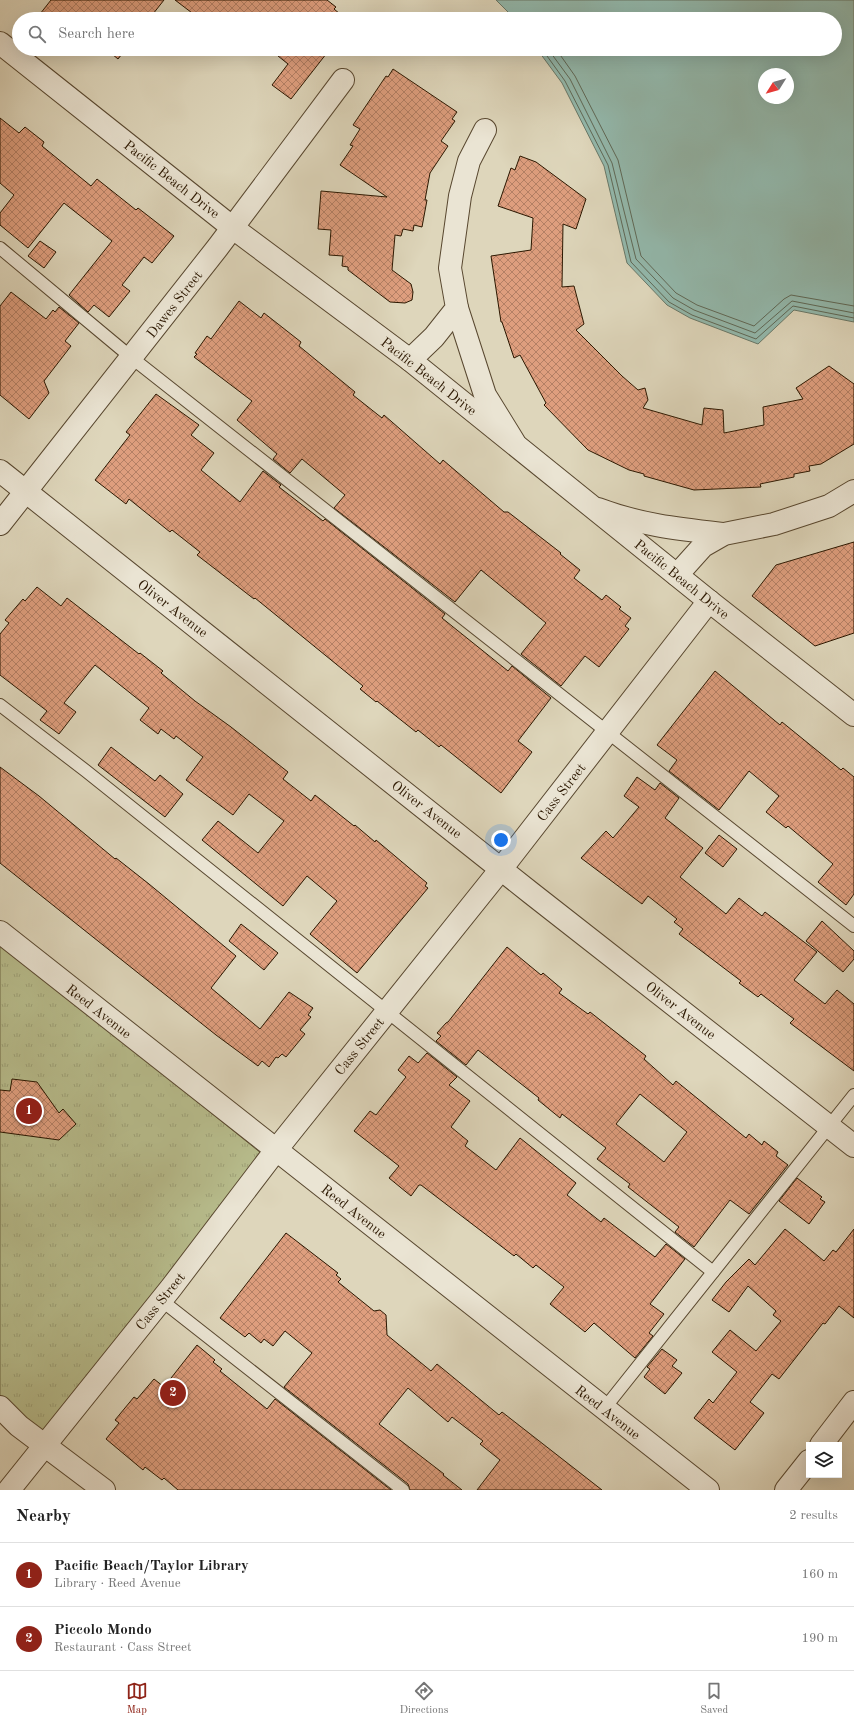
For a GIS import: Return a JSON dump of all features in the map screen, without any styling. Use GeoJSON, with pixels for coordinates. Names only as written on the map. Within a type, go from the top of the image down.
{"type":"FeatureCollection","features":[{"type":"Feature","properties":{"kind":"street","name":"Pacific Beach Drive"},"geometry":{"type":"LineString","coordinates":[[0,43],[12,53]]}},
{"type":"Feature","properties":{"kind":"street","name":"Pacific Beach Drive"},"geometry":{"type":"LineString","coordinates":[[16,56],[233,228],[410,360],[709,601],[854,715]]}},
{"type":"Feature","properties":{"kind":"street","name":"Dawes Street"},"geometry":{"type":"LineString","coordinates":[[0,524],[233,228],[342,80]]}},
{"type":"Feature","properties":{"kind":"street"},"geometry":{"type":"LineString","coordinates":[[485,130],[469,160],[460,196],[450,268],[457,308],[485,395],[518,448]]}},
{"type":"Feature","properties":{"kind":"street"},"geometry":{"type":"LineString","coordinates":[[410,360],[434,337],[457,308]]}},
{"type":"Feature","properties":{"kind":"street","name":"Oliver Avenue"},"geometry":{"type":"LineString","coordinates":[[0,471],[501,869],[854,1146]]}},
{"type":"Feature","properties":{"kind":"street"},"geometry":{"type":"LineString","coordinates":[[591,506],[624,520],[662,528],[724,534],[774,524],[829,506],[854,491]]}},
{"type":"Feature","properties":{"kind":"street"},"geometry":{"type":"LineString","coordinates":[[677,575],[703,546],[724,534]]}},
{"type":"Feature","properties":{"kind":"street","name":"Cass Street"},"geometry":{"type":"LineString","coordinates":[[9,1490],[161,1300],[276,1150],[501,869],[709,601]]}},
{"type":"Feature","properties":{"kind":"street","name":"Reed Avenue"},"geometry":{"type":"LineString","coordinates":[[0,932],[708,1490]]}},
{"type":"Feature","properties":{"kind":"street"},"geometry":{"type":"LineString","coordinates":[[823,1442],[854,1402]]}},
{"type":"Feature","properties":{"kind":"street"},"geometry":{"type":"LineString","coordinates":[[0,1407],[19,1426],[104,1490]]}},
{"type":"Feature","properties":{"kind":"street"},"geometry":{"type":"LineString","coordinates":[[786,1490],[806,1464]]}},
{"type":"Feature","properties":{"kind":"lane"},"geometry":{"type":"LineString","coordinates":[[0,248],[132,358],[854,926]]}},
{"type":"Feature","properties":{"kind":"lane"},"geometry":{"type":"LineString","coordinates":[[0,704],[713,1272]]}},
{"type":"Feature","properties":{"kind":"lane"},"geometry":{"type":"LineString","coordinates":[[604,1409],[854,1095]]}},
{"type":"Feature","properties":{"kind":"lane"},"geometry":{"type":"LineString","coordinates":[[161,1300],[403,1490]]}},
{"type":"Feature","properties":{"kind":"green space"},"geometry":{"type":"Polygon","coordinates":[[[0,942],[262,1154],[44,1432],[0,1397],[0,942]]]}},
{"type":"Feature","properties":{"kind":"water"},"geometry":{"type":"Polygon","coordinates":[[[496,0],[854,0],[854,322],[794,310],[758,344],[690,318],[667,305],[627,263],[604,166],[562,83],[542,56],[842,56],[842,12],[508,12],[496,0]]]}},
{"type":"Feature","properties":{"kind":"building"},"geometry":{"type":"Polygon","coordinates":[[[51,0],[164,0],[155,12],[42,12],[51,0]]]}},
{"type":"Feature","properties":{"kind":"building"},"geometry":{"type":"Polygon","coordinates":[[[175,0],[327,0],[336,7],[334,9],[338,12],[191,12],[175,0]]]}},
{"type":"Feature","properties":{"kind":"building"},"geometry":{"type":"Polygon","coordinates":[[[278,56],[325,56],[291,99],[272,85],[288,64],[278,56]]]}},
{"type":"Feature","properties":{"kind":"building"},"geometry":{"type":"Polygon","coordinates":[[[393,69],[457,112],[452,119],[455,121],[441,141],[448,146],[430,173],[422,227],[414,225],[413,231],[403,229],[401,236],[395,235],[392,270],[411,284],[413,292],[412,300],[405,303],[390,302],[348,270],[348,267],[342,266],[343,256],[329,255],[331,230],[318,229],[321,191],[387,197],[340,165],[353,146],[350,145],[360,129],[353,125],[386,76],[388,77],[393,69]]]}},
{"type":"Feature","properties":{"kind":"building"},"geometry":{"type":"Polygon","coordinates":[[[0,118],[19,133],[25,127],[44,142],[42,146],[91,186],[97,179],[136,210],[138,208],[174,236],[152,263],[144,257],[122,285],[130,291],[109,317],[94,305],[88,312],[69,295],[112,241],[64,203],[28,248],[0,225],[0,213],[14,195],[0,183],[0,118]]]}},
{"type":"Feature","properties":{"kind":"building"},"geometry":{"type":"Polygon","coordinates":[[[520,156],[536,162],[586,199],[576,229],[563,224],[562,287],[574,286],[584,324],[576,330],[638,390],[645,388],[648,400],[643,408],[702,425],[704,408],[723,410],[724,433],[764,425],[763,407],[803,399],[796,388],[829,366],[854,384],[854,444],[821,464],[809,466],[810,471],[794,474],[794,477],[760,484],[761,487],[694,490],[644,476],[644,474],[629,470],[588,450],[544,405],[546,403],[520,355],[514,358],[501,322],[491,256],[531,250],[533,218],[498,206],[511,168],[515,170],[520,156]]]}},
{"type":"Feature","properties":{"kind":"building"},"geometry":{"type":"Polygon","coordinates":[[[40,241],[56,252],[44,268],[28,256],[40,241]]]}},
{"type":"Feature","properties":{"kind":"building"},"geometry":{"type":"Polygon","coordinates":[[[11,292],[46,319],[53,310],[55,312],[59,307],[79,323],[65,341],[71,346],[44,381],[49,393],[29,419],[0,395],[0,306],[11,292]]]}},
{"type":"Feature","properties":{"kind":"building"},"geometry":{"type":"Polygon","coordinates":[[[239,301],[261,318],[264,313],[301,342],[299,346],[355,392],[353,395],[382,418],[384,415],[440,464],[443,460],[504,512],[508,512],[561,553],[560,554],[580,570],[574,578],[602,600],[606,595],[621,607],[619,609],[631,618],[625,626],[629,629],[599,667],[585,656],[561,686],[521,654],[546,623],[481,570],[455,602],[334,508],[345,495],[302,459],[290,473],[273,459],[277,454],[237,420],[252,401],[194,357],[197,354],[195,353],[207,336],[211,339],[239,301]]]}},
{"type":"Feature","properties":{"kind":"building"},"geometry":{"type":"Polygon","coordinates":[[[156,394],[199,425],[191,435],[214,453],[201,470],[240,502],[263,471],[281,485],[279,487],[323,521],[325,519],[445,614],[442,618],[508,671],[512,666],[551,698],[518,741],[532,752],[501,793],[441,745],[439,747],[418,730],[416,732],[377,701],[376,702],[360,689],[363,686],[255,598],[254,599],[197,555],[200,552],[172,530],[170,532],[129,499],[126,504],[95,480],[130,435],[126,432],[156,394]]]}},
{"type":"Feature","properties":{"kind":"building"},"geometry":{"type":"Polygon","coordinates":[[[854,542],[854,633],[815,646],[752,596],[776,565],[854,542]]]}},
{"type":"Feature","properties":{"kind":"building"},"geometry":{"type":"Polygon","coordinates":[[[37,587],[61,606],[67,598],[139,654],[140,653],[163,671],[161,673],[195,701],[288,772],[283,779],[311,801],[315,795],[375,842],[376,840],[427,883],[425,886],[428,888],[357,973],[310,934],[337,901],[307,876],[283,906],[202,840],[218,821],[258,853],[284,821],[249,794],[233,815],[186,780],[203,757],[176,736],[174,739],[161,729],[158,734],[140,720],[149,708],[95,665],[64,703],[76,712],[59,734],[40,720],[47,711],[0,675],[0,634],[9,623],[5,620],[23,599],[25,601],[37,587]]]}},
{"type":"Feature","properties":{"kind":"building"},"geometry":{"type":"Polygon","coordinates":[[[715,671],[780,725],[782,722],[841,770],[843,768],[854,777],[854,894],[846,905],[818,882],[833,864],[788,826],[786,828],[766,812],[779,796],[749,771],[719,810],[669,771],[677,760],[657,745],[715,671]]]}},
{"type":"Feature","properties":{"kind":"building"},"geometry":{"type":"Polygon","coordinates":[[[111,747],[155,781],[160,775],[183,794],[165,817],[98,765],[111,747]]]}},
{"type":"Feature","properties":{"kind":"building"},"geometry":{"type":"Polygon","coordinates":[[[0,767],[39,796],[115,859],[116,858],[149,884],[236,956],[211,988],[260,1029],[289,992],[313,1008],[308,1015],[311,1017],[300,1030],[305,1034],[286,1057],[282,1054],[278,1058],[276,1057],[269,1067],[262,1061],[258,1066],[216,1035],[0,863],[0,767]]]}},
{"type":"Feature","properties":{"kind":"building"},"geometry":{"type":"Polygon","coordinates":[[[637,777],[655,790],[660,783],[679,798],[665,818],[703,848],[680,877],[726,914],[739,898],[762,916],[765,912],[817,952],[794,980],[825,1004],[837,990],[854,1004],[854,1071],[790,1023],[794,1019],[761,994],[758,997],[739,983],[741,981],[679,934],[683,929],[674,922],[677,919],[648,896],[642,904],[581,858],[606,831],[613,838],[639,807],[624,796],[637,777]]]}},
{"type":"Feature","properties":{"kind":"building"},"geometry":{"type":"Polygon","coordinates":[[[719,835],[737,849],[723,867],[705,853],[719,835]]]}},
{"type":"Feature","properties":{"kind":"building"},"geometry":{"type":"Polygon","coordinates":[[[822,921],[854,951],[854,959],[843,972],[806,941],[822,921]]]}},
{"type":"Feature","properties":{"kind":"building"},"geometry":{"type":"Polygon","coordinates":[[[241,924],[278,953],[264,970],[229,941],[241,924]]]}},
{"type":"Feature","properties":{"kind":"building"},"geometry":{"type":"Polygon","coordinates":[[[507,947],[541,975],[543,973],[562,989],[559,993],[588,1014],[590,1012],[646,1056],[644,1059],[673,1085],[676,1081],[746,1138],[749,1134],[762,1145],[764,1141],[778,1152],[776,1156],[788,1165],[749,1214],[730,1200],[694,1247],[675,1232],[679,1227],[628,1187],[630,1184],[597,1159],[606,1148],[562,1114],[560,1118],[538,1100],[539,1098],[478,1050],[466,1065],[436,1041],[441,1036],[437,1033],[448,1022],[507,947]],[[640,1094],[616,1124],[664,1162],[687,1132],[640,1094]]]}},
{"type":"Feature","properties":{"kind":"building"},"geometry":{"type":"Polygon","coordinates":[[[427,1053],[457,1077],[449,1085],[470,1101],[451,1127],[468,1141],[465,1146],[496,1170],[520,1138],[576,1183],[567,1195],[601,1222],[604,1218],[655,1257],[666,1244],[685,1259],[650,1304],[664,1314],[649,1333],[653,1336],[635,1358],[594,1323],[585,1332],[550,1304],[564,1287],[536,1265],[533,1268],[516,1254],[514,1256],[421,1185],[419,1185],[411,1196],[389,1178],[399,1166],[354,1131],[370,1111],[376,1115],[406,1077],[398,1070],[409,1056],[418,1063],[427,1053]]]}},
{"type":"Feature","properties":{"kind":"building"},"geometry":{"type":"Polygon","coordinates":[[[12,1079],[37,1082],[59,1113],[63,1109],[76,1124],[59,1140],[0,1132],[0,1090],[10,1091],[12,1079]]]}},
{"type":"Feature","properties":{"kind":"building"},"geometry":{"type":"Polygon","coordinates":[[[797,1178],[822,1197],[820,1199],[825,1202],[809,1224],[779,1201],[797,1178]]]}},
{"type":"Feature","properties":{"kind":"building"},"geometry":{"type":"Polygon","coordinates":[[[785,1229],[824,1261],[833,1250],[836,1252],[854,1229],[854,1318],[839,1306],[825,1324],[823,1323],[779,1379],[772,1374],[750,1402],[764,1413],[735,1450],[694,1418],[709,1399],[713,1403],[737,1372],[712,1352],[730,1330],[756,1351],[781,1321],[773,1315],[776,1311],[748,1286],[729,1312],[712,1300],[726,1282],[749,1259],[755,1265],[785,1229]]]}},
{"type":"Feature","properties":{"kind":"building"},"geometry":{"type":"Polygon","coordinates":[[[286,1233],[338,1273],[336,1275],[341,1279],[338,1282],[374,1311],[380,1310],[386,1315],[387,1335],[431,1371],[437,1364],[499,1415],[502,1412],[602,1490],[477,1490],[500,1460],[480,1444],[483,1441],[452,1417],[448,1422],[408,1388],[379,1424],[444,1474],[443,1475],[462,1490],[410,1490],[408,1484],[284,1387],[312,1353],[285,1331],[273,1346],[264,1339],[261,1343],[249,1333],[245,1337],[220,1318],[286,1233]]]}},
{"type":"Feature","properties":{"kind":"building"},"geometry":{"type":"Polygon","coordinates":[[[197,1345],[215,1360],[213,1362],[222,1369],[220,1371],[267,1409],[275,1399],[391,1490],[178,1490],[164,1478],[162,1480],[145,1467],[143,1470],[106,1439],[119,1423],[115,1420],[134,1397],[137,1399],[154,1379],[164,1387],[197,1345]]]}},
{"type":"Feature","properties":{"kind":"building"},"geometry":{"type":"Polygon","coordinates":[[[662,1349],[677,1360],[672,1366],[682,1373],[665,1394],[644,1377],[650,1369],[647,1367],[662,1349]]]}},
{"type":"Feature","properties":{"kind":"place","name":"Pacific Beach/Taylor Library"},"geometry":{"type":"Point","coordinates":[29,1111]}},
{"type":"Feature","properties":{"kind":"place","name":"Piccolo Mondo"},"geometry":{"type":"Point","coordinates":[173,1393]}}]}
